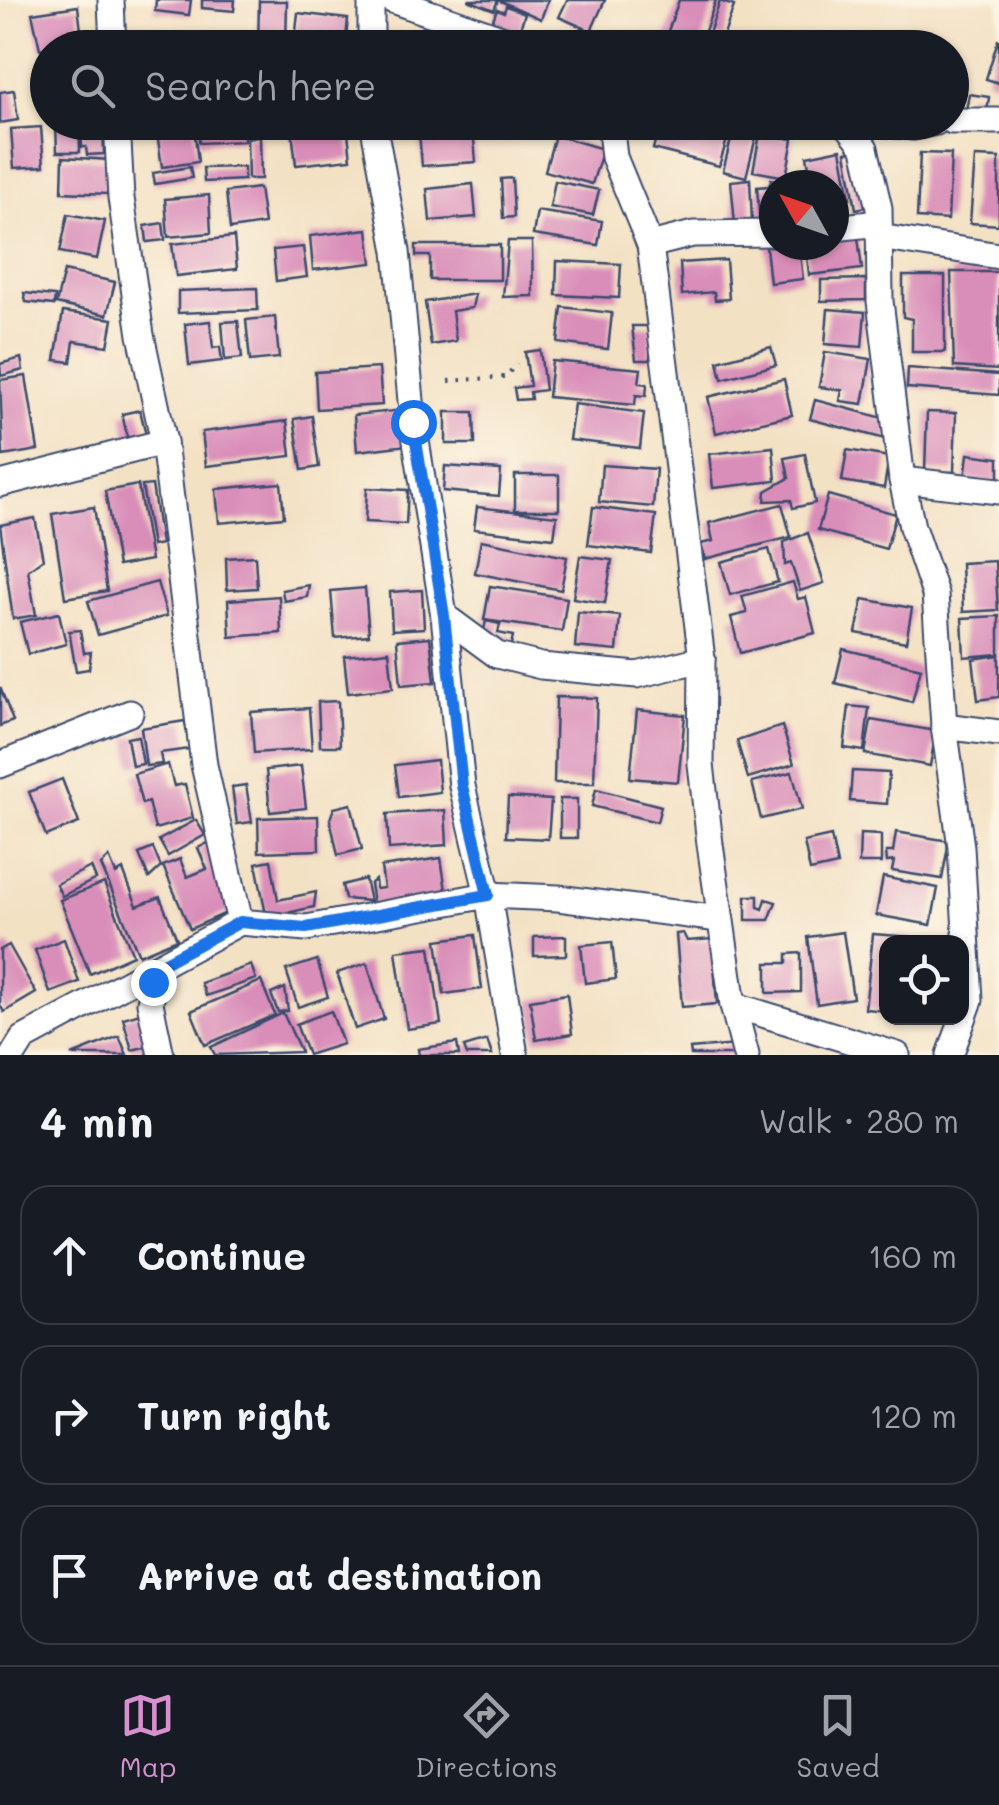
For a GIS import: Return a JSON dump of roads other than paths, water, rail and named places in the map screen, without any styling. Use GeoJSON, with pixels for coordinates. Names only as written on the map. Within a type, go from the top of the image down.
{"type":"FeatureCollection","features":[{"type":"Feature","properties":{"kind":"street"},"geometry":{"type":"LineString","coordinates":[[112,0],[113,30]]}},
{"type":"Feature","properties":{"kind":"street"},"geometry":{"type":"LineString","coordinates":[[370,30],[371,0]]}},
{"type":"Feature","properties":{"kind":"street"},"geometry":{"type":"LineString","coordinates":[[392,0],[478,30]]}},
{"type":"Feature","properties":{"kind":"street"},"geometry":{"type":"LineString","coordinates":[[969,121],[999,121]]}},
{"type":"Feature","properties":{"kind":"street"},"geometry":{"type":"LineString","coordinates":[[118,140],[141,336],[164,442],[204,765],[240,922]]}},
{"type":"Feature","properties":{"kind":"street"},"geometry":{"type":"LineString","coordinates":[[377,140],[390,198],[413,422],[444,616],[462,786],[488,895],[515,1055]]}},
{"type":"Feature","properties":{"kind":"street"},"geometry":{"type":"LineString","coordinates":[[612,140],[614,157],[650,245],[702,659],[701,764],[719,919],[746,1055]]}},
{"type":"Feature","properties":{"kind":"street"},"geometry":{"type":"LineString","coordinates":[[855,140],[870,165],[879,230],[880,301],[902,480],[912,527],[935,594],[944,726],[960,847],[970,1000],[950,1055]]}},
{"type":"Feature","properties":{"kind":"street"},"geometry":{"type":"LineString","coordinates":[[849,229],[879,230],[999,256]]}},
{"type":"Feature","properties":{"kind":"street"},"geometry":{"type":"LineString","coordinates":[[650,245],[693,234],[759,233]]}},
{"type":"Feature","properties":{"kind":"street"},"geometry":{"type":"LineString","coordinates":[[0,484],[164,442]]}},
{"type":"Feature","properties":{"kind":"street"},"geometry":{"type":"LineString","coordinates":[[902,480],[999,491]]}},
{"type":"Feature","properties":{"kind":"street"},"geometry":{"type":"LineString","coordinates":[[444,616],[497,655],[541,666],[637,675],[702,659]]}},
{"type":"Feature","properties":{"kind":"street"},"geometry":{"type":"LineString","coordinates":[[450,676],[497,655]]}},
{"type":"Feature","properties":{"kind":"street"},"geometry":{"type":"LineString","coordinates":[[0,765],[130,713]]}},
{"type":"Feature","properties":{"kind":"street"},"geometry":{"type":"LineString","coordinates":[[944,726],[999,733]]}},
{"type":"Feature","properties":{"kind":"street"},"geometry":{"type":"LineString","coordinates":[[13,1055],[23,1039],[240,922],[306,928],[488,895],[558,898],[719,919]]}},
{"type":"Feature","properties":{"kind":"street"},"geometry":{"type":"LineString","coordinates":[[158,966],[150,1003],[161,1055]]}},
{"type":"Feature","properties":{"kind":"street"},"geometry":{"type":"LineString","coordinates":[[734,1005],[896,1055]]}}]}
